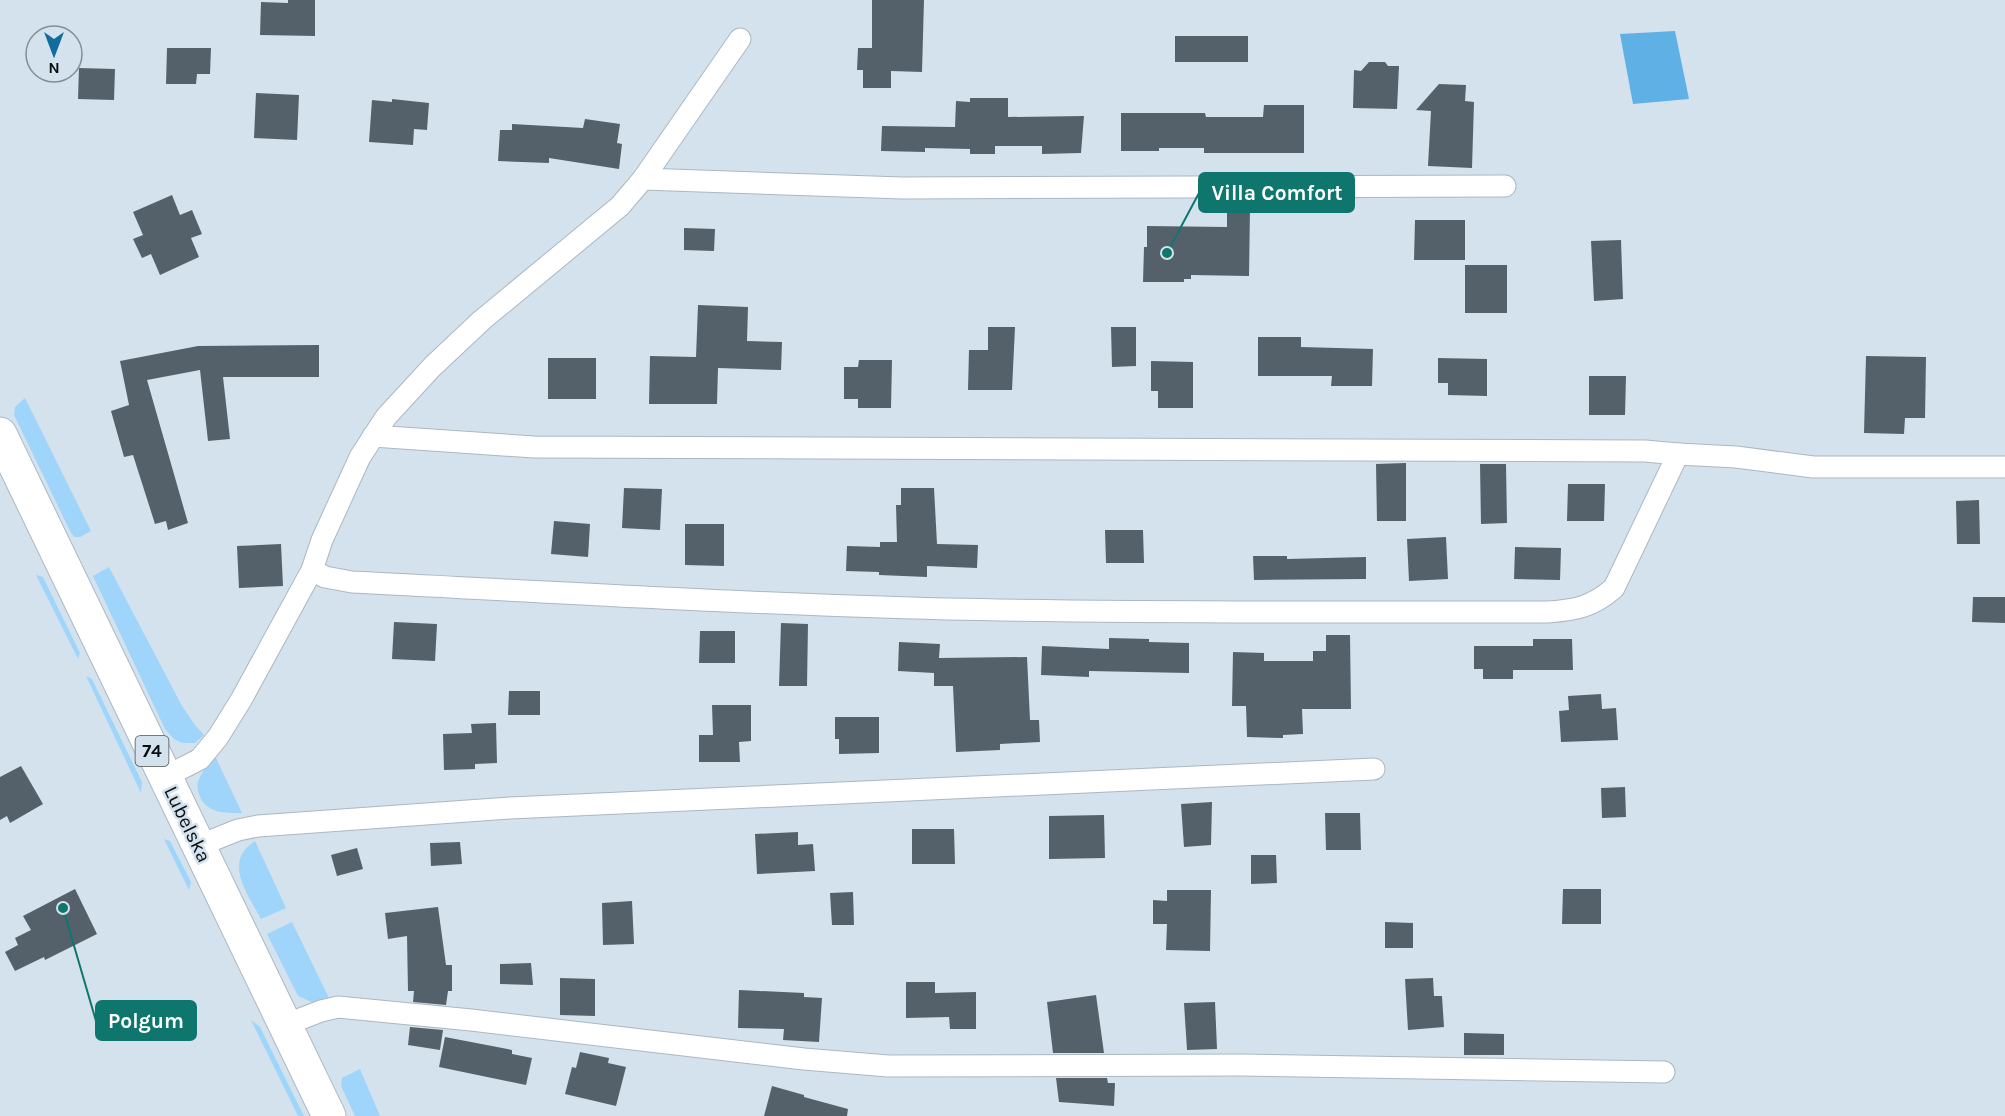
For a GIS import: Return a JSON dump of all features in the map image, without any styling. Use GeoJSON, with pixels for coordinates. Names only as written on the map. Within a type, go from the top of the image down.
{"type":"FeatureCollection","features":[{"type":"Feature","properties":{"kind":"main road","name":"Lubelska"},"geometry":{"type":"LineString","coordinates":[[0,434],[329,1116]]}},
{"type":"Feature","properties":{"kind":"street"},"geometry":{"type":"LineString","coordinates":[[165,777],[200,759],[213,744],[259,670],[312,570],[322,540],[360,457],[373,436],[432,366],[482,320],[620,206],[643,179],[740,39]]}},
{"type":"Feature","properties":{"kind":"street"},"geometry":{"type":"LineString","coordinates":[[643,179],[902,188],[1504,186]]}},
{"type":"Feature","properties":{"kind":"street"},"geometry":{"type":"LineString","coordinates":[[373,436],[534,447],[1633,451],[1736,457],[1813,467],[2005,468]]}},
{"type":"Feature","properties":{"kind":"street"},"geometry":{"type":"LineString","coordinates":[[312,570],[325,578],[352,582],[946,609],[1548,612],[1588,606],[1601,600],[1614,588],[1678,454]]}},
{"type":"Feature","properties":{"kind":"street"},"geometry":{"type":"LineString","coordinates":[[198,846],[238,830],[266,825],[510,808],[1374,769]]}},
{"type":"Feature","properties":{"kind":"street"},"geometry":{"type":"LineString","coordinates":[[285,1025],[338,1007],[471,1020],[804,1059],[888,1066],[1241,1065],[1664,1072]]}},
{"type":"Feature","properties":{"kind":"shaded area"},"geometry":{"type":"Polygon","coordinates":[[[1675,31],[1689,99],[1633,104],[1620,34],[1675,31]]]}},
{"type":"Feature","properties":{"kind":"shaded area"},"geometry":{"type":"Polygon","coordinates":[[[25,398],[91,531],[80,537],[75,537],[71,533],[14,415],[15,407],[25,398]]]}},
{"type":"Feature","properties":{"kind":"shaded area"},"geometry":{"type":"Polygon","coordinates":[[[109,567],[182,706],[204,735],[195,743],[182,743],[174,739],[165,729],[93,576],[109,567]]]}},
{"type":"Feature","properties":{"kind":"shaded area"},"geometry":{"type":"Polygon","coordinates":[[[36,575],[43,577],[80,653],[78,659],[36,575]]]}},
{"type":"Feature","properties":{"kind":"shaded area"},"geometry":{"type":"Polygon","coordinates":[[[86,676],[92,679],[142,782],[141,793],[86,676]]]}},
{"type":"Feature","properties":{"kind":"shaded area"},"geometry":{"type":"Polygon","coordinates":[[[215,756],[242,813],[213,810],[203,803],[200,797],[197,786],[199,779],[215,756]]]}},
{"type":"Feature","properties":{"kind":"shaded area"},"geometry":{"type":"Polygon","coordinates":[[[164,839],[170,841],[191,882],[189,890],[164,839]]]}},
{"type":"Feature","properties":{"kind":"shaded area"},"geometry":{"type":"Polygon","coordinates":[[[255,841],[286,908],[261,919],[245,889],[239,868],[245,849],[255,841]]]}},
{"type":"Feature","properties":{"kind":"shaded area"},"geometry":{"type":"Polygon","coordinates":[[[292,922],[329,998],[312,1002],[298,996],[267,934],[292,922]]]}},
{"type":"Feature","properties":{"kind":"shaded area"},"geometry":{"type":"Polygon","coordinates":[[[251,1020],[260,1027],[304,1116],[298,1116],[251,1020]]]}},
{"type":"Feature","properties":{"kind":"shaded area"},"geometry":{"type":"Polygon","coordinates":[[[360,1069],[380,1116],[355,1116],[341,1086],[342,1078],[360,1069]]]}},
{"type":"Feature","properties":{"kind":"building"},"geometry":{"type":"Polygon","coordinates":[[[288,0],[315,0],[315,36],[260,35],[261,2],[288,3],[288,0]]]}},
{"type":"Feature","properties":{"kind":"building"},"geometry":{"type":"Polygon","coordinates":[[[872,0],[924,0],[922,72],[891,71],[891,88],[863,88],[863,70],[857,70],[858,48],[872,48],[872,0]]]}},
{"type":"Feature","properties":{"kind":"building"},"geometry":{"type":"Polygon","coordinates":[[[1175,36],[1248,36],[1248,62],[1175,62],[1175,36]]]}},
{"type":"Feature","properties":{"kind":"building"},"geometry":{"type":"Polygon","coordinates":[[[167,48],[211,48],[210,74],[197,74],[196,84],[166,84],[167,48]]]}},
{"type":"Feature","properties":{"kind":"building"},"geometry":{"type":"Polygon","coordinates":[[[1369,62],[1385,62],[1388,66],[1399,66],[1397,109],[1353,108],[1354,70],[1361,71],[1369,62]]]}},
{"type":"Feature","properties":{"kind":"building"},"geometry":{"type":"Polygon","coordinates":[[[84,68],[115,69],[114,100],[78,99],[78,84],[84,84],[84,68]]]}},
{"type":"Feature","properties":{"kind":"building"},"geometry":{"type":"Polygon","coordinates":[[[1439,84],[1466,85],[1465,101],[1474,102],[1472,168],[1428,166],[1431,111],[1416,110],[1439,84]]]}},
{"type":"Feature","properties":{"kind":"building"},"geometry":{"type":"Polygon","coordinates":[[[256,93],[299,95],[297,140],[254,138],[256,93]]]}},
{"type":"Feature","properties":{"kind":"building"},"geometry":{"type":"Polygon","coordinates":[[[970,98],[1008,98],[1008,117],[1084,116],[1081,153],[1042,154],[1042,146],[995,146],[995,154],[970,154],[970,149],[925,148],[925,152],[881,151],[882,126],[955,127],[956,101],[970,102],[970,98]]]}},
{"type":"Feature","properties":{"kind":"building"},"geometry":{"type":"Polygon","coordinates":[[[392,99],[429,103],[427,130],[414,129],[413,145],[369,142],[372,100],[392,102],[392,99]]]}},
{"type":"Feature","properties":{"kind":"building"},"geometry":{"type":"Polygon","coordinates":[[[1264,105],[1304,105],[1304,153],[1204,153],[1204,148],[1121,151],[1121,113],[1205,113],[1206,117],[1263,117],[1264,105]]]}},
{"type":"Feature","properties":{"kind":"building"},"geometry":{"type":"Polygon","coordinates":[[[585,119],[620,124],[617,143],[622,144],[619,169],[549,158],[549,163],[498,161],[500,130],[512,130],[512,124],[583,128],[585,119]]]}},
{"type":"Feature","properties":{"kind":"building"},"geometry":{"type":"Polygon","coordinates":[[[172,195],[180,215],[192,210],[202,234],[191,238],[199,257],[160,275],[151,254],[142,258],[133,239],[143,235],[133,212],[172,195]]]}},
{"type":"Feature","properties":{"kind":"building"},"geometry":{"type":"Polygon","coordinates":[[[1227,209],[1250,209],[1249,276],[1191,275],[1191,279],[1184,279],[1184,282],[1143,282],[1147,226],[1227,227],[1227,209]]]}},
{"type":"Feature","properties":{"kind":"building"},"geometry":{"type":"Polygon","coordinates":[[[1415,220],[1465,220],[1465,260],[1414,260],[1415,220]]]}},
{"type":"Feature","properties":{"kind":"building"},"geometry":{"type":"Polygon","coordinates":[[[684,228],[715,229],[714,251],[684,250],[684,228]]]}},
{"type":"Feature","properties":{"kind":"building"},"geometry":{"type":"Polygon","coordinates":[[[1621,240],[1623,299],[1594,301],[1591,241],[1621,240]]]}},
{"type":"Feature","properties":{"kind":"building"},"geometry":{"type":"Polygon","coordinates":[[[1465,265],[1507,265],[1507,313],[1465,313],[1465,265]]]}},
{"type":"Feature","properties":{"kind":"building"},"geometry":{"type":"Polygon","coordinates":[[[698,305],[748,307],[747,341],[782,342],[781,370],[718,368],[717,404],[649,404],[650,356],[696,357],[698,305]]]}},
{"type":"Feature","properties":{"kind":"building"},"geometry":{"type":"Polygon","coordinates":[[[988,327],[1015,327],[1012,390],[968,390],[969,350],[988,350],[988,327]]]}},
{"type":"Feature","properties":{"kind":"building"},"geometry":{"type":"Polygon","coordinates":[[[1111,327],[1136,327],[1136,366],[1112,367],[1111,327]]]}},
{"type":"Feature","properties":{"kind":"building"},"geometry":{"type":"Polygon","coordinates":[[[1258,337],[1301,337],[1301,347],[1373,349],[1372,386],[1331,386],[1332,376],[1258,376],[1258,337]]]}},
{"type":"Feature","properties":{"kind":"building"},"geometry":{"type":"Polygon","coordinates":[[[319,345],[319,377],[223,377],[230,439],[208,441],[200,370],[147,380],[188,523],[168,530],[166,521],[155,524],[133,455],[124,457],[111,411],[129,405],[120,361],[198,346],[319,345]]]}},
{"type":"Feature","properties":{"kind":"building"},"geometry":{"type":"Polygon","coordinates":[[[1866,356],[1926,357],[1925,418],[1905,418],[1904,434],[1864,433],[1866,356]]]}},
{"type":"Feature","properties":{"kind":"building"},"geometry":{"type":"Polygon","coordinates":[[[548,358],[596,358],[596,399],[548,399],[548,358]]]}},
{"type":"Feature","properties":{"kind":"building"},"geometry":{"type":"Polygon","coordinates":[[[1438,358],[1487,359],[1487,396],[1448,395],[1448,383],[1438,383],[1438,358]]]}},
{"type":"Feature","properties":{"kind":"building"},"geometry":{"type":"Polygon","coordinates":[[[859,360],[892,360],[891,408],[858,408],[858,399],[844,399],[844,367],[858,367],[859,360]]]}},
{"type":"Feature","properties":{"kind":"building"},"geometry":{"type":"Polygon","coordinates":[[[1151,361],[1193,362],[1193,408],[1158,408],[1158,391],[1151,391],[1151,361]]]}},
{"type":"Feature","properties":{"kind":"building"},"geometry":{"type":"Polygon","coordinates":[[[1589,376],[1626,376],[1625,415],[1589,415],[1589,376]]]}},
{"type":"Feature","properties":{"kind":"building"},"geometry":{"type":"Polygon","coordinates":[[[1406,463],[1406,521],[1377,521],[1376,464],[1406,463]]]}},
{"type":"Feature","properties":{"kind":"building"},"geometry":{"type":"Polygon","coordinates":[[[1480,464],[1506,464],[1507,523],[1481,524],[1480,464]]]}},
{"type":"Feature","properties":{"kind":"building"},"geometry":{"type":"Polygon","coordinates":[[[1568,484],[1605,484],[1604,521],[1567,521],[1568,484]]]}},
{"type":"Feature","properties":{"kind":"building"},"geometry":{"type":"Polygon","coordinates":[[[624,488],[662,489],[660,530],[622,528],[624,488]]]}},
{"type":"Feature","properties":{"kind":"building"},"geometry":{"type":"Polygon","coordinates":[[[901,488],[934,488],[937,544],[978,545],[977,568],[927,566],[927,577],[846,571],[847,546],[880,547],[880,542],[897,542],[896,505],[901,505],[901,488]]]}},
{"type":"Feature","properties":{"kind":"building"},"geometry":{"type":"Polygon","coordinates":[[[1979,500],[1980,544],[1957,544],[1956,501],[1979,500]]]}},
{"type":"Feature","properties":{"kind":"building"},"geometry":{"type":"Polygon","coordinates":[[[554,521],[590,524],[588,557],[551,554],[554,521]]]}},
{"type":"Feature","properties":{"kind":"building"},"geometry":{"type":"Polygon","coordinates":[[[685,524],[724,524],[724,566],[685,565],[685,524]]]}},
{"type":"Feature","properties":{"kind":"building"},"geometry":{"type":"Polygon","coordinates":[[[1105,530],[1143,530],[1144,563],[1106,563],[1105,530]]]}},
{"type":"Feature","properties":{"kind":"building"},"geometry":{"type":"Polygon","coordinates":[[[1446,537],[1448,579],[1409,581],[1407,539],[1446,537]]]}},
{"type":"Feature","properties":{"kind":"building"},"geometry":{"type":"Polygon","coordinates":[[[281,544],[283,586],[239,588],[237,546],[281,544]]]}},
{"type":"Feature","properties":{"kind":"building"},"geometry":{"type":"Polygon","coordinates":[[[1515,547],[1561,548],[1560,580],[1514,579],[1515,547]]]}},
{"type":"Feature","properties":{"kind":"building"},"geometry":{"type":"Polygon","coordinates":[[[1253,556],[1287,556],[1287,559],[1366,557],[1366,579],[1254,580],[1253,556]]]}},
{"type":"Feature","properties":{"kind":"building"},"geometry":{"type":"Polygon","coordinates":[[[1973,597],[2005,597],[2005,623],[1972,622],[1973,597]]]}},
{"type":"Feature","properties":{"kind":"building"},"geometry":{"type":"Polygon","coordinates":[[[394,622],[437,624],[435,661],[392,659],[394,622]]]}},
{"type":"Feature","properties":{"kind":"building"},"geometry":{"type":"Polygon","coordinates":[[[781,623],[808,624],[807,686],[779,686],[781,623]]]}},
{"type":"Feature","properties":{"kind":"building"},"geometry":{"type":"Polygon","coordinates":[[[700,631],[735,631],[735,663],[699,663],[700,631]]]}},
{"type":"Feature","properties":{"kind":"building"},"geometry":{"type":"Polygon","coordinates":[[[1326,635],[1350,635],[1351,709],[1302,709],[1303,734],[1283,735],[1283,738],[1247,737],[1246,706],[1232,706],[1233,652],[1264,653],[1264,661],[1313,661],[1313,651],[1326,651],[1326,635]]]}},
{"type":"Feature","properties":{"kind":"building"},"geometry":{"type":"Polygon","coordinates":[[[1109,638],[1189,643],[1189,673],[1089,671],[1089,677],[1041,675],[1042,646],[1109,649],[1109,638]]]}},
{"type":"Feature","properties":{"kind":"building"},"geometry":{"type":"Polygon","coordinates":[[[1533,639],[1572,639],[1573,670],[1513,670],[1513,679],[1483,679],[1483,669],[1474,669],[1474,646],[1533,646],[1533,639]]]}},
{"type":"Feature","properties":{"kind":"building"},"geometry":{"type":"Polygon","coordinates":[[[899,642],[940,644],[939,658],[1027,657],[1030,720],[1039,720],[1040,742],[1000,744],[1000,750],[956,752],[953,686],[934,686],[934,673],[898,671],[899,642]]]}},
{"type":"Feature","properties":{"kind":"building"},"geometry":{"type":"Polygon","coordinates":[[[509,691],[540,691],[540,715],[508,715],[509,691]]]}},
{"type":"Feature","properties":{"kind":"building"},"geometry":{"type":"Polygon","coordinates":[[[1601,694],[1602,709],[1616,708],[1618,740],[1561,742],[1559,711],[1569,710],[1568,696],[1601,694]]]}},
{"type":"Feature","properties":{"kind":"building"},"geometry":{"type":"Polygon","coordinates":[[[712,705],[751,705],[751,741],[739,742],[740,762],[699,762],[699,735],[713,735],[712,705]]]}},
{"type":"Feature","properties":{"kind":"building"},"geometry":{"type":"Polygon","coordinates":[[[835,717],[879,717],[879,753],[839,754],[839,739],[835,739],[835,717]]]}},
{"type":"Feature","properties":{"kind":"building"},"geometry":{"type":"Polygon","coordinates":[[[496,723],[497,763],[475,764],[475,769],[444,770],[443,734],[472,733],[471,724],[496,723]]]}},
{"type":"Feature","properties":{"kind":"building"},"geometry":{"type":"Polygon","coordinates":[[[21,766],[43,804],[10,823],[7,816],[0,820],[0,777],[21,766]]]}},
{"type":"Feature","properties":{"kind":"building"},"geometry":{"type":"Polygon","coordinates":[[[1625,787],[1626,817],[1602,818],[1601,788],[1625,787]]]}},
{"type":"Feature","properties":{"kind":"building"},"geometry":{"type":"Polygon","coordinates":[[[1212,802],[1211,845],[1184,847],[1181,804],[1212,802]]]}},
{"type":"Feature","properties":{"kind":"building"},"geometry":{"type":"Polygon","coordinates":[[[1325,813],[1360,813],[1361,850],[1326,850],[1325,813]]]}},
{"type":"Feature","properties":{"kind":"building"},"geometry":{"type":"Polygon","coordinates":[[[1104,815],[1105,858],[1049,859],[1049,816],[1104,815]]]}},
{"type":"Feature","properties":{"kind":"building"},"geometry":{"type":"Polygon","coordinates":[[[912,829],[954,829],[955,864],[912,864],[912,829]]]}},
{"type":"Feature","properties":{"kind":"building"},"geometry":{"type":"Polygon","coordinates":[[[798,832],[798,845],[813,844],[815,871],[757,874],[755,834],[798,832]]]}},
{"type":"Feature","properties":{"kind":"building"},"geometry":{"type":"Polygon","coordinates":[[[460,842],[462,864],[431,866],[430,843],[460,842]]]}},
{"type":"Feature","properties":{"kind":"building"},"geometry":{"type":"Polygon","coordinates":[[[357,848],[363,869],[337,876],[331,855],[357,848]]]}},
{"type":"Feature","properties":{"kind":"building"},"geometry":{"type":"Polygon","coordinates":[[[1251,855],[1276,855],[1277,883],[1251,884],[1251,855]]]}},
{"type":"Feature","properties":{"kind":"building"},"geometry":{"type":"Polygon","coordinates":[[[75,889],[97,934],[45,960],[44,957],[15,971],[5,952],[18,945],[15,938],[31,930],[23,916],[75,889]]]}},
{"type":"Feature","properties":{"kind":"building"},"geometry":{"type":"Polygon","coordinates":[[[1563,889],[1601,889],[1601,924],[1562,924],[1563,889]]]}},
{"type":"Feature","properties":{"kind":"building"},"geometry":{"type":"Polygon","coordinates":[[[1167,890],[1211,890],[1210,951],[1166,950],[1167,924],[1153,924],[1153,900],[1167,901],[1167,890]]]}},
{"type":"Feature","properties":{"kind":"building"},"geometry":{"type":"Polygon","coordinates":[[[853,892],[854,925],[832,925],[830,893],[853,892]]]}},
{"type":"Feature","properties":{"kind":"building"},"geometry":{"type":"Polygon","coordinates":[[[632,901],[634,944],[603,945],[602,903],[632,901]]]}},
{"type":"Feature","properties":{"kind":"building"},"geometry":{"type":"Polygon","coordinates":[[[438,907],[446,965],[452,965],[452,991],[448,991],[446,1005],[413,1002],[414,991],[408,991],[407,936],[388,939],[385,913],[438,907]]]}},
{"type":"Feature","properties":{"kind":"building"},"geometry":{"type":"Polygon","coordinates":[[[1385,922],[1413,923],[1413,948],[1385,948],[1385,922]]]}},
{"type":"Feature","properties":{"kind":"building"},"geometry":{"type":"Polygon","coordinates":[[[531,963],[533,985],[500,984],[500,964],[531,963]]]}},
{"type":"Feature","properties":{"kind":"building"},"geometry":{"type":"Polygon","coordinates":[[[560,978],[595,979],[595,1016],[560,1015],[560,978]]]}},
{"type":"Feature","properties":{"kind":"building"},"geometry":{"type":"Polygon","coordinates":[[[1433,978],[1434,996],[1442,996],[1444,1027],[1408,1030],[1405,979],[1433,978]]]}},
{"type":"Feature","properties":{"kind":"building"},"geometry":{"type":"Polygon","coordinates":[[[906,982],[935,982],[935,993],[976,992],[976,1029],[950,1029],[949,1017],[906,1018],[906,982]]]}},
{"type":"Feature","properties":{"kind":"building"},"geometry":{"type":"Polygon","coordinates":[[[739,990],[804,993],[804,997],[822,998],[819,1042],[783,1040],[784,1029],[738,1028],[739,990]]]}},
{"type":"Feature","properties":{"kind":"building"},"geometry":{"type":"Polygon","coordinates":[[[1096,995],[1104,1053],[1053,1053],[1047,1002],[1096,995]]]}},
{"type":"Feature","properties":{"kind":"building"},"geometry":{"type":"Polygon","coordinates":[[[1215,1002],[1217,1049],[1187,1050],[1184,1003],[1215,1002]]]}},
{"type":"Feature","properties":{"kind":"building"},"geometry":{"type":"Polygon","coordinates":[[[410,1027],[443,1030],[440,1050],[408,1045],[410,1027]]]}},
{"type":"Feature","properties":{"kind":"building"},"geometry":{"type":"Polygon","coordinates":[[[1464,1033],[1504,1034],[1504,1055],[1464,1055],[1464,1033]]]}},
{"type":"Feature","properties":{"kind":"building"},"geometry":{"type":"Polygon","coordinates":[[[445,1037],[512,1050],[512,1054],[532,1058],[526,1085],[439,1067],[445,1037]]]}},
{"type":"Feature","properties":{"kind":"building"},"geometry":{"type":"Polygon","coordinates":[[[580,1052],[609,1058],[608,1063],[626,1067],[616,1106],[565,1094],[572,1067],[576,1068],[580,1052]]]}},
{"type":"Feature","properties":{"kind":"building"},"geometry":{"type":"Polygon","coordinates":[[[1056,1078],[1107,1078],[1108,1083],[1115,1083],[1114,1106],[1059,1102],[1056,1078]]]}},
{"type":"Feature","properties":{"kind":"building"},"geometry":{"type":"Polygon","coordinates":[[[772,1086],[848,1109],[847,1116],[764,1116],[772,1086]]]}},
{"type":"Feature","properties":{"kind":"place","name":"Villa Comfort"},"geometry":{"type":"Point","coordinates":[1167,253]}},
{"type":"Feature","properties":{"kind":"place","name":"Polgum"},"geometry":{"type":"Point","coordinates":[63,908]}}]}
